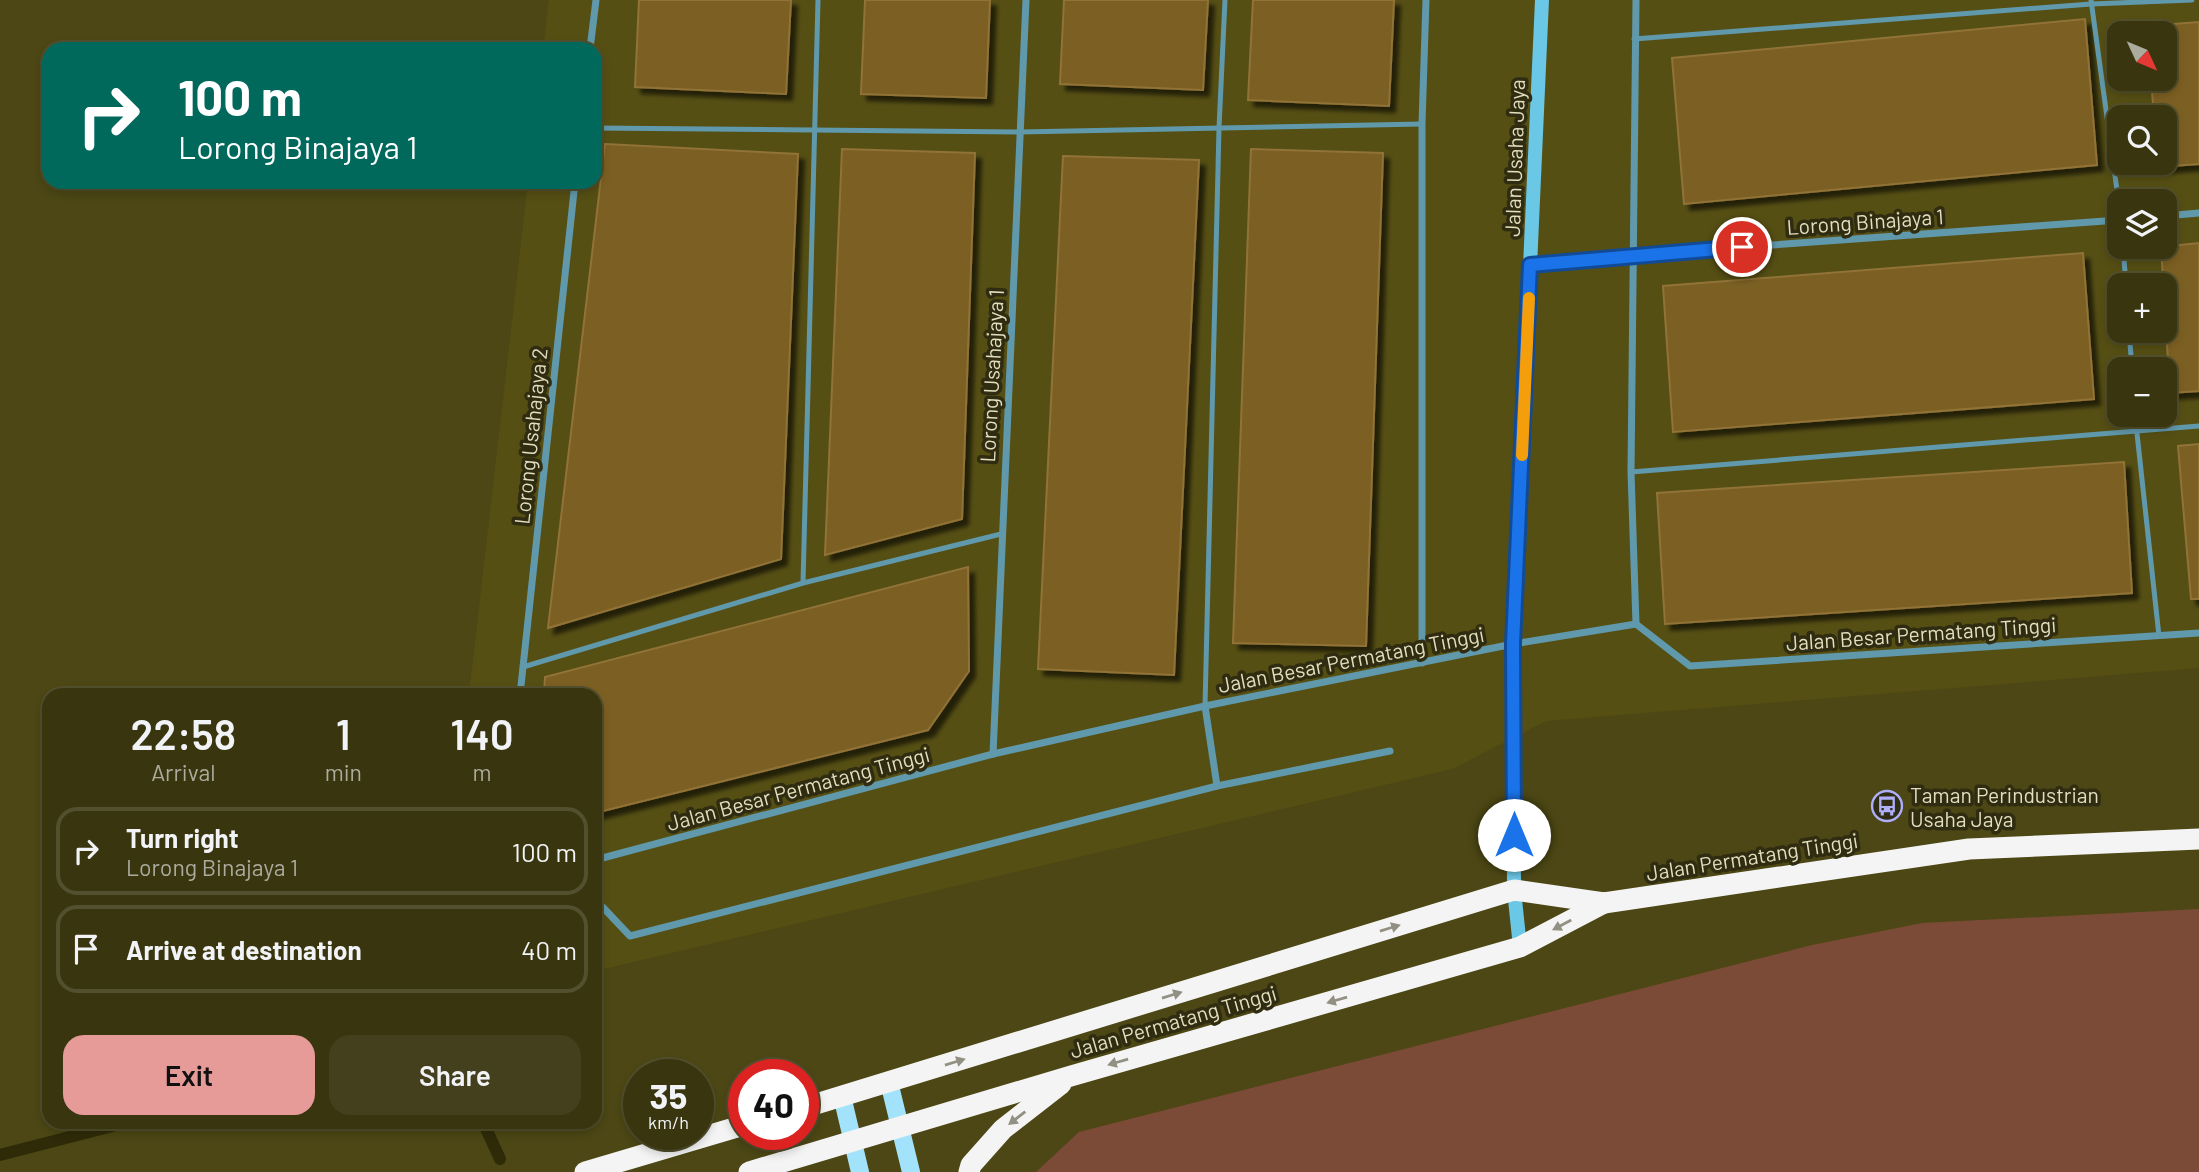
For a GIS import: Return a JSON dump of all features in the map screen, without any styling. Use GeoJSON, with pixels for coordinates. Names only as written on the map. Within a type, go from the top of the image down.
{"type":"FeatureCollection","features":[{"type":"Feature","properties":{"kind":"highway","name":"Jalan Permatang Tinggi"},"geometry":{"type":"LineString","coordinates":[[819,1103],[1514,890],[1604,903],[1969,849],[2199,839]]}},
{"type":"Feature","properties":{"kind":"highway","name":"Jalan Permatang Tinggi"},"geometry":{"type":"LineString","coordinates":[[749,1172],[1520,947],[1604,903]]}},
{"type":"Feature","properties":{"kind":"highway"},"geometry":{"type":"LineString","coordinates":[[969,1172],[971,1165],[1003,1129],[1071,1076]]}},
{"type":"Feature","properties":{"kind":"highway"},"geometry":{"type":"LineString","coordinates":[[585,1172],[728,1130]]}},
{"type":"Feature","properties":{"kind":"main road"},"geometry":{"type":"LineString","coordinates":[[889,1082],[911,1172]]}},
{"type":"Feature","properties":{"kind":"main road"},"geometry":{"type":"LineString","coordinates":[[842,1096],[860,1172]]}},
{"type":"Feature","properties":{"kind":"street"},"geometry":{"type":"LineString","coordinates":[[591,42],[596,0]]}},
{"type":"Feature","properties":{"kind":"street","name":"Lorong Usahajaya 1"},"geometry":{"type":"LineString","coordinates":[[993,754],[1026,0]]}},
{"type":"Feature","properties":{"kind":"street"},"geometry":{"type":"LineString","coordinates":[[1422,663],[1422,124],[1426,0]]}},
{"type":"Feature","properties":{"kind":"street","name":"Jalan Usaha Jaya"},"geometry":{"type":"LineString","coordinates":[[1520,947],[1514,890],[1513,644],[1542,0]]}},
{"type":"Feature","properties":{"kind":"street"},"geometry":{"type":"LineString","coordinates":[[1636,0],[1631,471],[1636,624]]}},
{"type":"Feature","properties":{"kind":"street","name":"Lorong Usahajaya 2"},"geometry":{"type":"LineString","coordinates":[[521,688],[574,189]]}},
{"type":"Feature","properties":{"kind":"street"},"geometry":{"type":"LineString","coordinates":[[2177,215],[2199,213]]}},
{"type":"Feature","properties":{"kind":"street","name":"Lorong Binajaya 1"},"geometry":{"type":"LineString","coordinates":[[1530,265],[2107,221]]}},
{"type":"Feature","properties":{"kind":"street","name":"Jalan Besar Permatang Tinggi"},"geometry":{"type":"LineString","coordinates":[[602,858],[993,754],[1205,706],[1513,644],[1636,624],[1690,666],[2199,633]]}},
{"type":"Feature","properties":{"kind":"street"},"geometry":{"type":"LineString","coordinates":[[1205,706],[1217,786]]}},
{"type":"Feature","properties":{"kind":"street"},"geometry":{"type":"LineString","coordinates":[[602,906],[630,936],[1217,786],[1390,751]]}},
{"type":"Feature","properties":{"kind":"lane"},"geometry":{"type":"LineString","coordinates":[[803,583],[818,0]]}},
{"type":"Feature","properties":{"kind":"lane"},"geometry":{"type":"LineString","coordinates":[[1205,706],[1219,128],[1225,0]]}},
{"type":"Feature","properties":{"kind":"lane"},"geometry":{"type":"LineString","coordinates":[[1634,39],[2091,2],[2192,0]]}},
{"type":"Feature","properties":{"kind":"lane"},"geometry":{"type":"LineString","coordinates":[[2091,2],[2117,189]]}},
{"type":"Feature","properties":{"kind":"lane"},"geometry":{"type":"LineString","coordinates":[[602,128],[1020,132],[1422,124]]}},
{"type":"Feature","properties":{"kind":"lane"},"geometry":{"type":"LineString","coordinates":[[1631,471],[2199,426]]}},
{"type":"Feature","properties":{"kind":"lane"},"geometry":{"type":"LineString","coordinates":[[2137,427],[2159,636]]}},
{"type":"Feature","properties":{"kind":"lane"},"geometry":{"type":"LineString","coordinates":[[523,667],[803,583],[1001,534]]}},
{"type":"Feature","properties":{"kind":"shaded area"},"geometry":{"type":"Polygon","coordinates":[[[549,0],[2199,0],[2199,668],[1546,721],[1452,769],[602,969],[602,688],[470,688],[527,189],[602,189],[602,42],[544,42],[549,0]]]}},
{"type":"Feature","properties":{"kind":"shaded area"},"geometry":{"type":"Polygon","coordinates":[[[2199,909],[2199,1172],[1036,1172],[1079,1132],[1812,945],[1922,923],[2199,909]]]}},
{"type":"Feature","properties":{"kind":"building"},"geometry":{"type":"Polygon","coordinates":[[[639,0],[791,0],[786,94],[635,87],[639,0]]]}},
{"type":"Feature","properties":{"kind":"building"},"geometry":{"type":"Polygon","coordinates":[[[865,0],[990,0],[986,98],[861,94],[865,0]]]}},
{"type":"Feature","properties":{"kind":"building"},"geometry":{"type":"Polygon","coordinates":[[[1064,0],[1208,0],[1203,90],[1060,84],[1064,0]]]}},
{"type":"Feature","properties":{"kind":"building"},"geometry":{"type":"Polygon","coordinates":[[[1253,0],[1394,0],[1389,106],[1248,100],[1253,0]]]}},
{"type":"Feature","properties":{"kind":"building"},"geometry":{"type":"Polygon","coordinates":[[[2085,19],[2097,165],[1684,204],[1672,58],[2085,19]]]}},
{"type":"Feature","properties":{"kind":"building"},"geometry":{"type":"Polygon","coordinates":[[[2199,22],[2199,164],[2177,166],[2177,105],[2153,105],[2152,91],[2177,91],[2177,24],[2199,22]]]}},
{"type":"Feature","properties":{"kind":"building"},"geometry":{"type":"Polygon","coordinates":[[[605,144],[798,154],[781,559],[548,628],[600,189],[602,189],[605,144]]]}},
{"type":"Feature","properties":{"kind":"building"},"geometry":{"type":"Polygon","coordinates":[[[842,149],[975,153],[962,519],[825,555],[842,149]]]}},
{"type":"Feature","properties":{"kind":"building"},"geometry":{"type":"Polygon","coordinates":[[[1251,149],[1383,153],[1366,646],[1233,643],[1251,149]]]}},
{"type":"Feature","properties":{"kind":"building"},"geometry":{"type":"Polygon","coordinates":[[[1063,156],[1199,160],[1174,675],[1038,669],[1063,156]]]}},
{"type":"Feature","properties":{"kind":"building"},"geometry":{"type":"Polygon","coordinates":[[[2199,243],[2199,391],[2177,393],[2177,357],[2168,357],[2167,343],[2177,343],[2177,273],[2163,273],[2162,259],[2177,259],[2177,245],[2199,243]]]}},
{"type":"Feature","properties":{"kind":"building"},"geometry":{"type":"Polygon","coordinates":[[[2083,253],[2094,399],[1673,432],[1663,286],[2083,253]]]}},
{"type":"Feature","properties":{"kind":"building"},"geometry":{"type":"Polygon","coordinates":[[[2199,444],[2199,599],[2191,599],[2178,446],[2199,444]]]}},
{"type":"Feature","properties":{"kind":"building"},"geometry":{"type":"Polygon","coordinates":[[[2124,462],[2132,593],[1665,624],[1657,493],[2124,462]]]}},
{"type":"Feature","properties":{"kind":"building"},"geometry":{"type":"Polygon","coordinates":[[[968,567],[969,671],[928,730],[602,811],[602,688],[544,688],[545,677],[968,567]]]}},
{"type":"Feature","properties":{"kind":"waterway"},"geometry":{"type":"LineString","coordinates":[[0,1155],[101,1129]]}},
{"type":"Feature","properties":{"kind":"waterway"},"geometry":{"type":"LineString","coordinates":[[486,1129],[500,1159]]}},
{"type":"Feature","properties":{"kind":"slow traffic"},"geometry":{"type":"LineString","coordinates":[[1522,455],[1529,298]]}},
{"type":"Feature","properties":{"kind":"place","name":"Taman Perindustrian Usaha Jaya"},"geometry":{"type":"Point","coordinates":[1887,806]}},
{"type":"Feature","properties":{"kind":"route"},"geometry":{"type":"LineString","coordinates":[[1514,835],[1513,644],[1530,265],[1742,247]]}}]}
